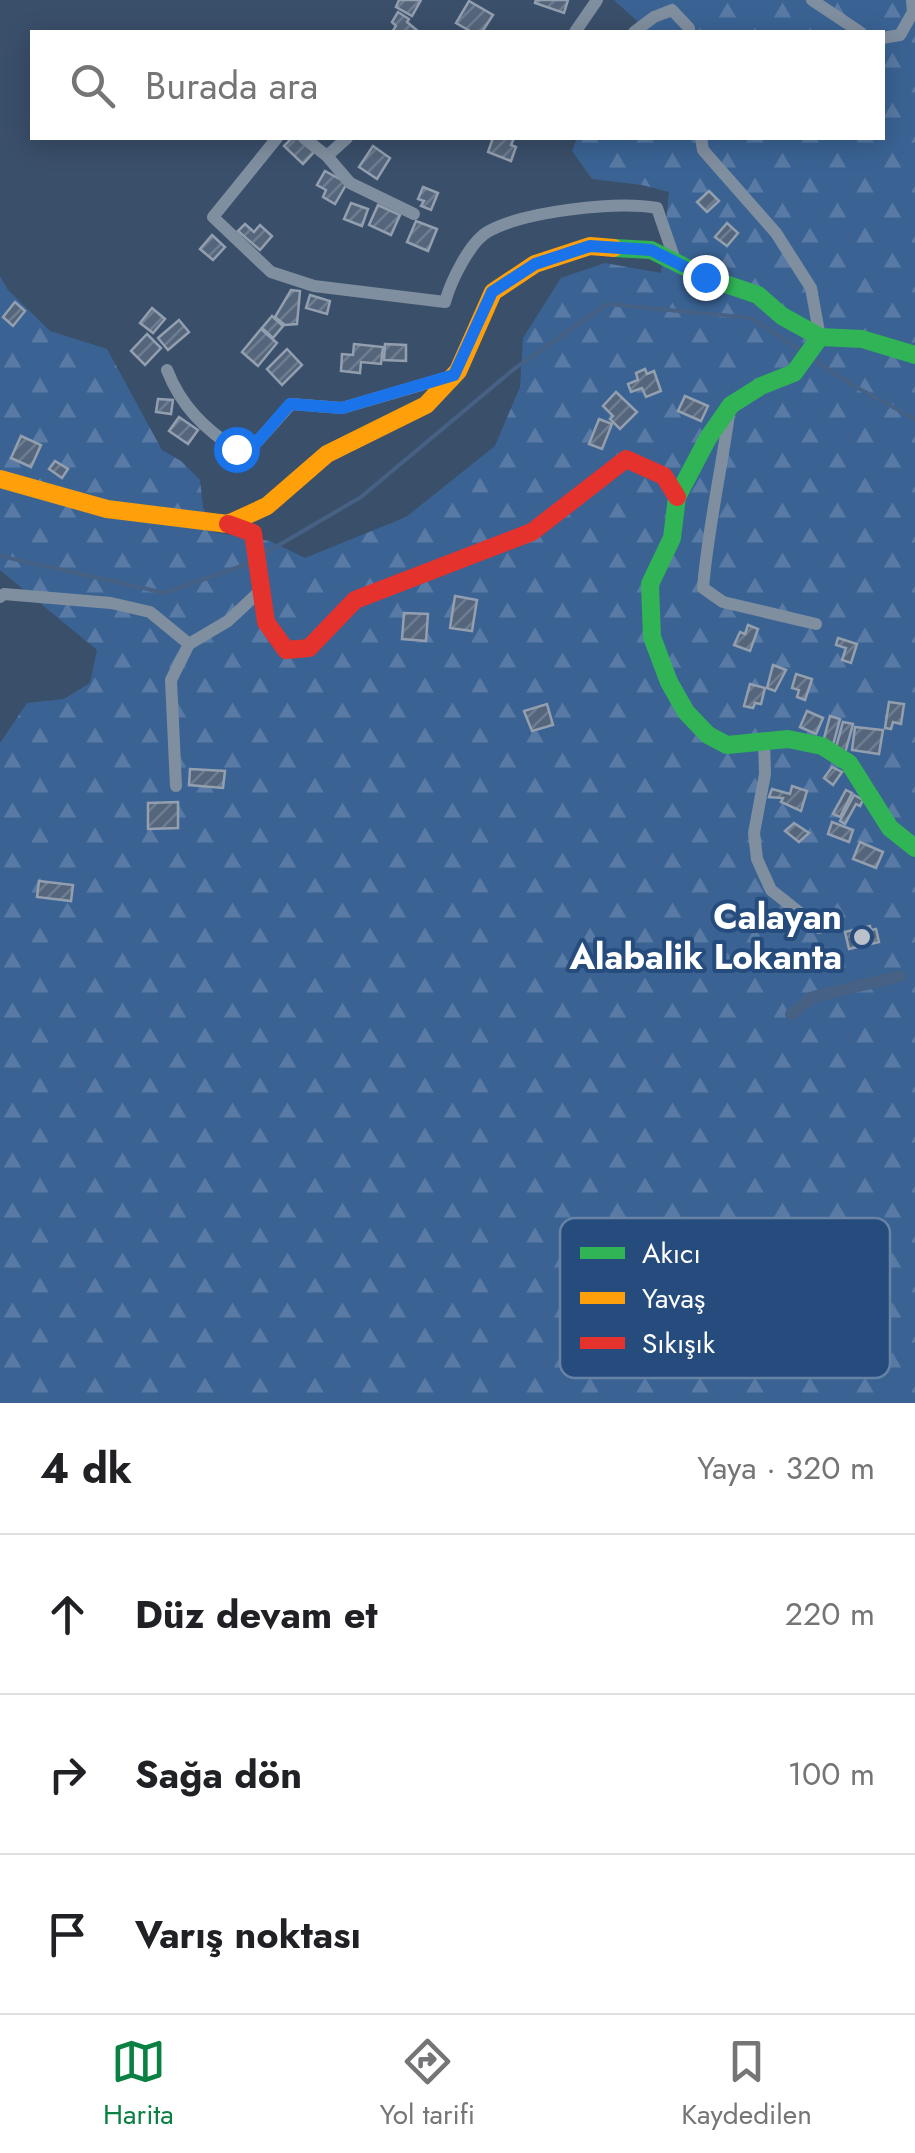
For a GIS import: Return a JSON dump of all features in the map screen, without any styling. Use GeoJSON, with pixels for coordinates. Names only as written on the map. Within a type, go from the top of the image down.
{"type":"FeatureCollection","features":[{"type":"Feature","properties":{"kind":"street"},"geometry":{"type":"LineString","coordinates":[[576,30],[597,0]]}},
{"type":"Feature","properties":{"kind":"street"},"geometry":{"type":"LineString","coordinates":[[812,0],[857,30]]}},
{"type":"Feature","properties":{"kind":"street"},"geometry":{"type":"LineString","coordinates":[[885,38],[900,35],[912,12],[912,0]]}},
{"type":"Feature","properties":{"kind":"street"},"geometry":{"type":"LineString","coordinates":[[636,30],[654,16],[672,10],[689,30]]}},
{"type":"Feature","properties":{"kind":"street"},"geometry":{"type":"LineString","coordinates":[[275,140],[213,217],[271,272],[314,286],[445,302],[452,278],[487,232],[548,213],[629,203],[657,208],[676,263]]}},
{"type":"Feature","properties":{"kind":"street"},"geometry":{"type":"LineString","coordinates":[[307,140],[327,156],[350,183],[414,214]]}},
{"type":"Feature","properties":{"kind":"street"},"geometry":{"type":"LineString","coordinates":[[327,156],[345,140]]}},
{"type":"Feature","properties":{"kind":"street"},"geometry":{"type":"LineString","coordinates":[[701,140],[703,150],[776,233],[810,288],[820,337],[794,373],[760,386],[731,405],[708,438],[677,496],[672,538],[650,584],[652,638],[686,712],[708,735],[727,744],[788,739],[822,746],[848,763],[890,828],[915,848]]}},
{"type":"Feature","properties":{"kind":"street"},"geometry":{"type":"LineString","coordinates":[[228,524],[267,506],[327,454],[426,406],[454,375],[492,292],[535,264],[590,246],[651,250],[705,277],[758,295],[782,316],[820,337],[862,339],[915,356]]}},
{"type":"Feature","properties":{"kind":"street"},"geometry":{"type":"LineString","coordinates":[[167,370],[177,396],[208,431],[236,449],[257,442],[290,404],[342,408],[454,375]]}},
{"type":"Feature","properties":{"kind":"street"},"geometry":{"type":"LineString","coordinates":[[731,405],[708,524],[703,588],[723,602],[816,624]]}},
{"type":"Feature","properties":{"kind":"street"},"geometry":{"type":"LineString","coordinates":[[0,479],[106,509],[228,524],[253,533],[266,622],[286,650],[309,648],[355,600],[532,532],[626,458],[664,476],[677,496]]}},
{"type":"Feature","properties":{"kind":"street"},"geometry":{"type":"LineString","coordinates":[[176,786],[171,680],[189,644],[228,621],[261,590]]}},
{"type":"Feature","properties":{"kind":"street"},"geometry":{"type":"LineString","coordinates":[[0,597],[111,603],[150,612],[189,644]]}},
{"type":"Feature","properties":{"kind":"street"},"geometry":{"type":"LineString","coordinates":[[764,740],[766,774],[754,833],[758,860],[771,890],[819,928]]}},
{"type":"Feature","properties":{"kind":"green space"},"geometry":{"type":"Polygon","coordinates":[[[614,0],[915,0],[915,1403],[0,1403],[0,743],[27,703],[64,699],[90,683],[97,650],[0,570],[0,276],[8,290],[50,331],[107,349],[162,450],[181,461],[200,480],[203,507],[212,532],[270,541],[305,558],[406,517],[495,446],[520,387],[523,338],[561,278],[605,263],[661,273],[669,192],[592,179],[572,151],[576,140],[885,140],[885,30],[635,30],[637,21],[614,0]]]}},
{"type":"Feature","properties":{"kind":"building"},"geometry":{"type":"Polygon","coordinates":[[[399,0],[421,0],[412,16],[396,7],[399,0]]]}},
{"type":"Feature","properties":{"kind":"building"},"geometry":{"type":"Polygon","coordinates":[[[568,0],[564,13],[535,3],[568,0]]]}},
{"type":"Feature","properties":{"kind":"building"},"geometry":{"type":"Polygon","coordinates":[[[469,1],[493,15],[483,30],[468,30],[456,23],[469,1]]]}},
{"type":"Feature","properties":{"kind":"building"},"geometry":{"type":"Polygon","coordinates":[[[398,12],[417,30],[393,30],[396,26],[392,22],[398,12]]]}},
{"type":"Feature","properties":{"kind":"building"},"geometry":{"type":"Polygon","coordinates":[[[290,140],[301,140],[314,152],[303,164],[284,146],[290,140]]]}},
{"type":"Feature","properties":{"kind":"building"},"geometry":{"type":"Polygon","coordinates":[[[492,140],[513,140],[511,145],[516,147],[511,161],[488,152],[492,140]]]}},
{"type":"Feature","properties":{"kind":"building"},"geometry":{"type":"Polygon","coordinates":[[[373,146],[390,158],[377,179],[359,167],[373,146]]]}},
{"type":"Feature","properties":{"kind":"building"},"geometry":{"type":"Polygon","coordinates":[[[325,171],[347,183],[335,204],[323,197],[326,190],[317,185],[325,171]]]}},
{"type":"Feature","properties":{"kind":"building"},"geometry":{"type":"Polygon","coordinates":[[[423,187],[438,193],[431,210],[421,206],[424,201],[418,199],[423,187]]]}},
{"type":"Feature","properties":{"kind":"building"},"geometry":{"type":"Polygon","coordinates":[[[709,191],[719,201],[707,212],[697,202],[709,191]]]}},
{"type":"Feature","properties":{"kind":"building"},"geometry":{"type":"Polygon","coordinates":[[[351,203],[368,209],[362,226],[344,219],[351,203]]]}},
{"type":"Feature","properties":{"kind":"building"},"geometry":{"type":"Polygon","coordinates":[[[378,205],[400,215],[391,235],[369,225],[378,205]]]}},
{"type":"Feature","properties":{"kind":"building"},"geometry":{"type":"Polygon","coordinates":[[[416,221],[437,229],[428,251],[407,242],[416,221]]]}},
{"type":"Feature","properties":{"kind":"building"},"geometry":{"type":"Polygon","coordinates":[[[727,223],[738,233],[727,246],[715,237],[727,223]]]}},
{"type":"Feature","properties":{"kind":"building"},"geometry":{"type":"Polygon","coordinates":[[[245,224],[254,232],[260,225],[272,236],[260,250],[238,231],[245,224]]]}},
{"type":"Feature","properties":{"kind":"building"},"geometry":{"type":"Polygon","coordinates":[[[212,235],[225,247],[213,260],[200,249],[212,235]]]}},
{"type":"Feature","properties":{"kind":"building"},"geometry":{"type":"Polygon","coordinates":[[[291,290],[300,291],[297,324],[285,325],[275,317],[291,290]]]}},
{"type":"Feature","properties":{"kind":"building"},"geometry":{"type":"Polygon","coordinates":[[[310,295],[330,301],[327,314],[306,308],[310,295]]]}},
{"type":"Feature","properties":{"kind":"building"},"geometry":{"type":"Polygon","coordinates":[[[15,302],[25,311],[13,326],[3,317],[15,302]]]}},
{"type":"Feature","properties":{"kind":"building"},"geometry":{"type":"Polygon","coordinates":[[[152,308],[165,319],[153,333],[140,323],[152,308]]]}},
{"type":"Feature","properties":{"kind":"building"},"geometry":{"type":"Polygon","coordinates":[[[272,316],[283,326],[273,338],[262,328],[272,316]]]}},
{"type":"Feature","properties":{"kind":"building"},"geometry":{"type":"Polygon","coordinates":[[[179,320],[189,332],[168,350],[158,338],[179,320]]]}},
{"type":"Feature","properties":{"kind":"building"},"geometry":{"type":"Polygon","coordinates":[[[261,329],[277,343],[258,366],[242,352],[261,329]]]}},
{"type":"Feature","properties":{"kind":"building"},"geometry":{"type":"Polygon","coordinates":[[[147,334],[161,348],[145,365],[131,351],[147,334]]]}},
{"type":"Feature","properties":{"kind":"building"},"geometry":{"type":"Polygon","coordinates":[[[354,344],[383,347],[381,364],[361,362],[360,373],[341,371],[342,354],[353,355],[354,344]]]}},
{"type":"Feature","properties":{"kind":"building"},"geometry":{"type":"Polygon","coordinates":[[[385,344],[406,345],[406,361],[384,360],[385,344]]]}},
{"type":"Feature","properties":{"kind":"building"},"geometry":{"type":"Polygon","coordinates":[[[287,349],[302,365],[282,385],[267,369],[287,349]]]}},
{"type":"Feature","properties":{"kind":"building"},"geometry":{"type":"Polygon","coordinates":[[[645,369],[647,374],[654,371],[661,391],[646,397],[642,388],[631,392],[628,384],[638,380],[636,373],[645,369]]]}},
{"type":"Feature","properties":{"kind":"building"},"geometry":{"type":"Polygon","coordinates":[[[616,392],[637,412],[620,429],[603,406],[616,392]]]}},
{"type":"Feature","properties":{"kind":"building"},"geometry":{"type":"Polygon","coordinates":[[[685,396],[708,406],[701,421],[678,411],[685,396]]]}},
{"type":"Feature","properties":{"kind":"building"},"geometry":{"type":"Polygon","coordinates":[[[158,399],[173,400],[171,414],[156,412],[158,399]]]}},
{"type":"Feature","properties":{"kind":"building"},"geometry":{"type":"Polygon","coordinates":[[[179,417],[198,430],[188,444],[169,431],[179,417]]]}},
{"type":"Feature","properties":{"kind":"building"},"geometry":{"type":"Polygon","coordinates":[[[599,419],[612,424],[602,449],[589,444],[599,419]]]}},
{"type":"Feature","properties":{"kind":"building"},"geometry":{"type":"Polygon","coordinates":[[[21,436],[41,445],[31,467],[11,458],[21,436]]]}},
{"type":"Feature","properties":{"kind":"building"},"geometry":{"type":"Polygon","coordinates":[[[55,461],[68,469],[62,478],[49,469],[55,461]]]}},
{"type":"Feature","properties":{"kind":"building"},"geometry":{"type":"Polygon","coordinates":[[[455,596],[477,600],[472,631],[450,628],[455,596]]]}},
{"type":"Feature","properties":{"kind":"building"},"geometry":{"type":"Polygon","coordinates":[[[404,613],[428,614],[426,641],[402,639],[404,613]]]}},
{"type":"Feature","properties":{"kind":"building"},"geometry":{"type":"Polygon","coordinates":[[[748,625],[758,629],[750,651],[734,645],[748,625]]]}},
{"type":"Feature","properties":{"kind":"building"},"geometry":{"type":"Polygon","coordinates":[[[838,638],[857,644],[851,663],[842,660],[846,648],[836,645],[838,638]]]}},
{"type":"Feature","properties":{"kind":"building"},"geometry":{"type":"Polygon","coordinates":[[[773,665],[786,670],[775,691],[767,688],[773,665]]]}},
{"type":"Feature","properties":{"kind":"building"},"geometry":{"type":"Polygon","coordinates":[[[796,674],[812,679],[805,700],[797,697],[799,690],[792,688],[796,674]]]}},
{"type":"Feature","properties":{"kind":"building"},"geometry":{"type":"Polygon","coordinates":[[[750,684],[765,688],[761,704],[755,703],[753,708],[744,706],[750,684]]]}},
{"type":"Feature","properties":{"kind":"building"},"geometry":{"type":"Polygon","coordinates":[[[889,702],[904,704],[901,724],[893,722],[891,729],[885,728],[889,702]]]}},
{"type":"Feature","properties":{"kind":"building"},"geometry":{"type":"Polygon","coordinates":[[[547,704],[553,725],[532,731],[524,711],[547,704]]]}},
{"type":"Feature","properties":{"kind":"building"},"geometry":{"type":"Polygon","coordinates":[[[807,711],[823,718],[816,734],[800,727],[807,711]]]}},
{"type":"Feature","properties":{"kind":"building"},"geometry":{"type":"Polygon","coordinates":[[[830,716],[840,719],[833,745],[823,742],[830,716]]]}},
{"type":"Feature","properties":{"kind":"building"},"geometry":{"type":"Polygon","coordinates":[[[843,722],[853,724],[845,753],[835,751],[843,722]]]}},
{"type":"Feature","properties":{"kind":"building"},"geometry":{"type":"Polygon","coordinates":[[[855,727],[883,730],[879,754],[852,750],[855,727]]]}},
{"type":"Feature","properties":{"kind":"building"},"geometry":{"type":"Polygon","coordinates":[[[832,767],[842,772],[833,785],[824,778],[832,767]]]}},
{"type":"Feature","properties":{"kind":"building"},"geometry":{"type":"Polygon","coordinates":[[[190,769],[225,771],[223,788],[189,785],[190,769]]]}},
{"type":"Feature","properties":{"kind":"building"},"geometry":{"type":"Polygon","coordinates":[[[792,786],[807,791],[801,811],[781,802],[783,798],[769,797],[772,789],[790,794],[792,786]]]}},
{"type":"Feature","properties":{"kind":"building"},"geometry":{"type":"Polygon","coordinates":[[[846,790],[852,793],[840,817],[833,814],[846,790]]]}},
{"type":"Feature","properties":{"kind":"building"},"geometry":{"type":"Polygon","coordinates":[[[854,795],[863,800],[860,806],[856,804],[845,824],[840,821],[854,795]]]}},
{"type":"Feature","properties":{"kind":"building"},"geometry":{"type":"Polygon","coordinates":[[[178,802],[178,828],[148,829],[148,803],[178,802]]]}},
{"type":"Feature","properties":{"kind":"building"},"geometry":{"type":"Polygon","coordinates":[[[832,822],[853,830],[849,842],[828,834],[832,822]]]}},
{"type":"Feature","properties":{"kind":"building"},"geometry":{"type":"Polygon","coordinates":[[[794,823],[809,833],[799,842],[785,831],[794,823]]]}},
{"type":"Feature","properties":{"kind":"building"},"geometry":{"type":"Polygon","coordinates":[[[860,842],[883,852],[876,868],[853,859],[860,842]]]}},
{"type":"Feature","properties":{"kind":"building"},"geometry":{"type":"Polygon","coordinates":[[[39,881],[73,885],[71,901],[37,897],[39,881]]]}},
{"type":"Feature","properties":{"kind":"building","name":"Calayan Alabalik Lokanta"},"geometry":{"type":"Polygon","coordinates":[[[870,926],[871,930],[876,929],[879,942],[849,949],[845,932],[870,926]]]}},
{"type":"Feature","properties":{"kind":"waterway"},"geometry":{"type":"LineString","coordinates":[[262,555],[361,497],[514,369],[607,304],[752,318],[804,353]]}},
{"type":"Feature","properties":{"kind":"waterway"},"geometry":{"type":"LineString","coordinates":[[811,358],[915,419]]}},
{"type":"Feature","properties":{"kind":"waterway"},"geometry":{"type":"LineString","coordinates":[[0,556],[165,593],[250,563]]}},
{"type":"Feature","properties":{"kind":"waterway"},"geometry":{"type":"LineString","coordinates":[[791,1014],[813,997],[900,976]]}},
{"type":"Feature","properties":{"kind":"traffic: fast"},"geometry":{"type":"LineString","coordinates":[[614,248],[651,250],[705,277],[758,295],[782,316],[820,337],[862,339],[915,355]]}},
{"type":"Feature","properties":{"kind":"traffic: fast"},"geometry":{"type":"LineString","coordinates":[[820,337],[794,373],[761,386],[731,405],[708,438],[677,497],[672,538],[650,584],[652,637],[669,682],[686,712],[708,735],[727,745],[788,739],[822,746],[849,763],[890,828],[915,848]]}},
{"type":"Feature","properties":{"kind":"traffic: slow"},"geometry":{"type":"LineString","coordinates":[[0,479],[107,509],[228,524],[267,506],[327,454],[426,405],[458,371],[493,292],[535,264],[590,246],[614,248]]}},
{"type":"Feature","properties":{"kind":"traffic: jam"},"geometry":{"type":"LineString","coordinates":[[228,524],[253,533],[266,622],[286,650],[309,648],[355,600],[532,532],[626,459],[664,476],[677,497]]}},
{"type":"Feature","properties":{"kind":"place","name":"Calayan Alabalik Lokanta"},"geometry":{"type":"Point","coordinates":[862,937]}},
{"type":"Feature","properties":{"kind":"route"},"geometry":{"type":"LineString","coordinates":[[236,449],[257,442],[290,404],[342,408],[454,375],[492,292],[535,264],[590,246],[651,250],[705,277]]}}]}
